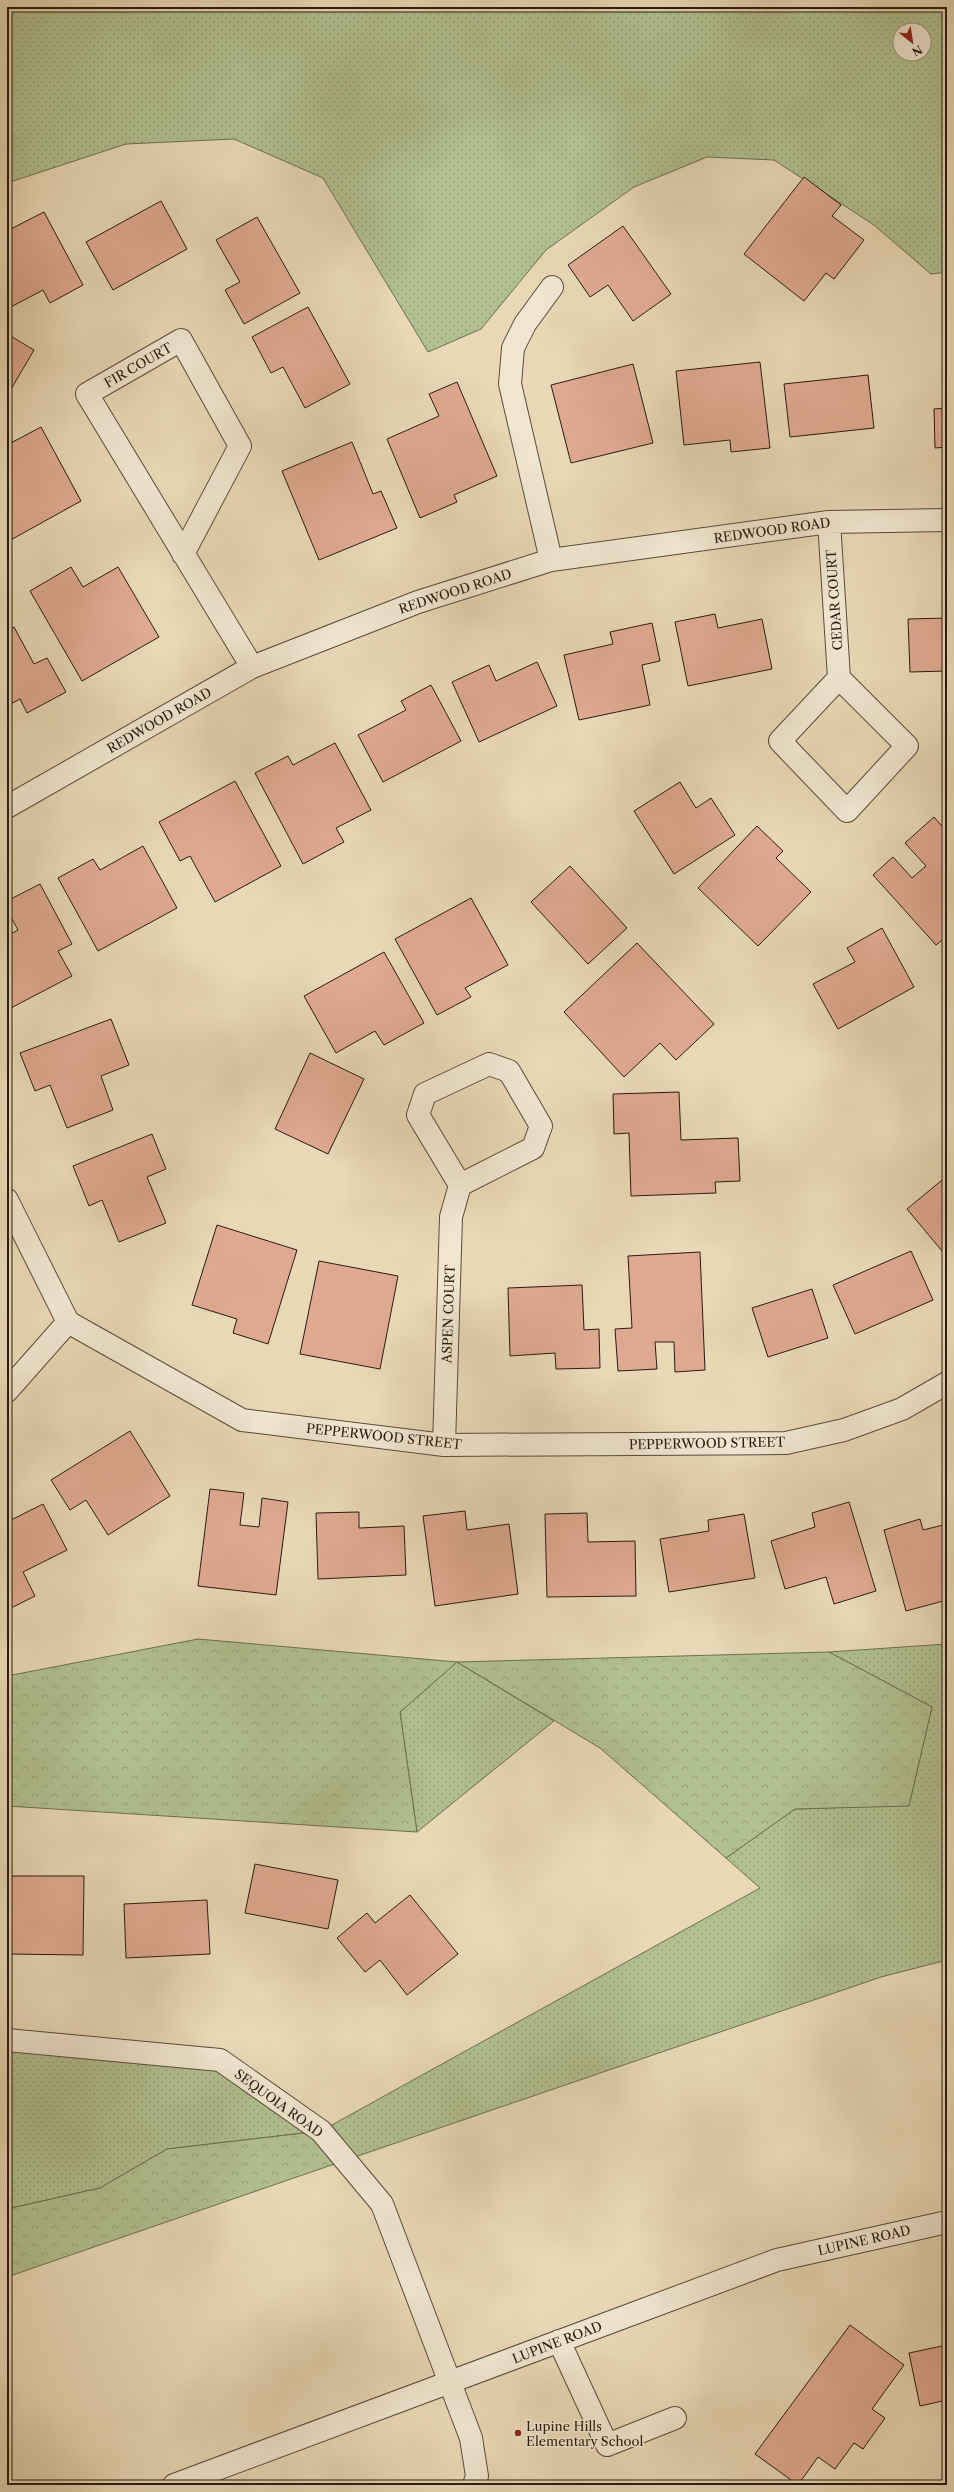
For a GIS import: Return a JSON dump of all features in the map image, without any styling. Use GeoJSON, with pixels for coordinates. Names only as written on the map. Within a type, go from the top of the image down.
{"type":"FeatureCollection","features":[{"type":"Feature","properties":{"kind":"street"},"geometry":{"type":"LineString","coordinates":[[551,560],[510,384],[513,348],[525,324],[552,287]]}},
{"type":"Feature","properties":{"kind":"street","name":"FIR COURT"},"geometry":{"type":"LineString","coordinates":[[183,554],[240,446],[181,340],[87,394],[183,554],[252,668]]}},
{"type":"Feature","properties":{"kind":"street","name":"REDWOOD ROAD"},"geometry":{"type":"LineString","coordinates":[[7,807],[252,668],[418,602],[551,560],[829,522],[947,520]]}},
{"type":"Feature","properties":{"kind":"street","name":"CEDAR COURT"},"geometry":{"type":"LineString","coordinates":[[829,522],[839,678]]}},
{"type":"Feature","properties":{"kind":"street"},"geometry":{"type":"LineString","coordinates":[[839,678],[907,746],[847,811],[780,741],[839,678]]}},
{"type":"Feature","properties":{"kind":"street"},"geometry":{"type":"LineString","coordinates":[[489,1064],[509,1071],[541,1126],[533,1148],[460,1185],[418,1115],[425,1094],[489,1064]]}},
{"type":"Feature","properties":{"kind":"street","name":"ASPEN COURT"},"geometry":{"type":"LineString","coordinates":[[444,1445],[451,1217],[460,1185]]}},
{"type":"Feature","properties":{"kind":"street"},"geometry":{"type":"LineString","coordinates":[[7,1200],[68,1322],[7,1391]]}},
{"type":"Feature","properties":{"kind":"street","name":"PEPPERWOOD STREET"},"geometry":{"type":"LineString","coordinates":[[68,1322],[242,1420],[444,1445],[786,1443],[844,1430],[902,1409],[947,1383]]}},
{"type":"Feature","properties":{"kind":"street","name":"SEQUOIA ROAD"},"geometry":{"type":"LineString","coordinates":[[7,2040],[220,2060],[321,2131],[382,2204],[451,2382],[471,2438],[477,2476],[474,2485]]}},
{"type":"Feature","properties":{"kind":"street","name":"LUPINE ROAD"},"geometry":{"type":"LineString","coordinates":[[174,2485],[777,2260],[947,2222]]}},
{"type":"Feature","properties":{"kind":"street"},"geometry":{"type":"LineString","coordinates":[[559,2341],[607,2445],[675,2418]]}},
{"type":"Feature","properties":{"kind":"green space"},"geometry":{"type":"Polygon","coordinates":[[[7,7],[947,7],[947,272],[931,274],[874,225],[774,160],[707,157],[634,187],[546,250],[481,329],[428,352],[323,178],[234,139],[126,144],[7,183],[7,7]]]}},
{"type":"Feature","properties":{"kind":"green space"},"geometry":{"type":"Polygon","coordinates":[[[198,1639],[457,1662],[400,1712],[417,1832],[7,1806],[7,1676],[198,1639]]]}},
{"type":"Feature","properties":{"kind":"green space"},"geometry":{"type":"Polygon","coordinates":[[[947,1644],[947,1960],[881,1977],[346,2160],[321,2131],[760,1888],[726,1858],[795,1809],[909,1805],[932,1707],[829,1652],[947,1644]]]}},
{"type":"Feature","properties":{"kind":"green space"},"geometry":{"type":"Polygon","coordinates":[[[829,1652],[932,1707],[909,1806],[795,1809],[726,1858],[600,1748],[457,1662],[829,1652]]]}},
{"type":"Feature","properties":{"kind":"green space"},"geometry":{"type":"Polygon","coordinates":[[[457,1662],[554,1721],[417,1832],[400,1712],[457,1662]]]}},
{"type":"Feature","properties":{"kind":"green space"},"geometry":{"type":"Polygon","coordinates":[[[7,2040],[220,2060],[321,2131],[167,2149],[100,2188],[7,2209],[7,2040]]]}},
{"type":"Feature","properties":{"kind":"green space"},"geometry":{"type":"Polygon","coordinates":[[[321,2131],[346,2160],[7,2277],[7,2209],[100,2188],[167,2149],[321,2131]]]}},
{"type":"Feature","properties":{"kind":"building"},"geometry":{"type":"Polygon","coordinates":[[[804,177],[841,205],[832,216],[864,240],[834,279],[826,273],[804,301],[744,254],[804,177]]]}},
{"type":"Feature","properties":{"kind":"building"},"geometry":{"type":"Polygon","coordinates":[[[161,201],[187,249],[113,290],[86,242],[161,201]]]}},
{"type":"Feature","properties":{"kind":"building"},"geometry":{"type":"Polygon","coordinates":[[[44,212],[83,285],[50,303],[43,290],[7,309],[7,231],[44,212]]]}},
{"type":"Feature","properties":{"kind":"building"},"geometry":{"type":"Polygon","coordinates":[[[257,217],[300,293],[244,324],[225,290],[240,282],[216,240],[257,217]]]}},
{"type":"Feature","properties":{"kind":"building"},"geometry":{"type":"Polygon","coordinates":[[[623,226],[671,294],[633,321],[608,285],[590,297],[568,265],[623,226]]]}},
{"type":"Feature","properties":{"kind":"building"},"geometry":{"type":"Polygon","coordinates":[[[308,307],[350,384],[305,408],[283,367],[271,373],[252,337],[308,307]]]}},
{"type":"Feature","properties":{"kind":"building"},"geometry":{"type":"Polygon","coordinates":[[[7,334],[34,350],[7,396],[7,334]]]}},
{"type":"Feature","properties":{"kind":"building"},"geometry":{"type":"Polygon","coordinates":[[[760,362],[770,448],[731,452],[730,440],[684,445],[676,371],[760,362]]]}},
{"type":"Feature","properties":{"kind":"building"},"geometry":{"type":"Polygon","coordinates":[[[633,364],[653,443],[571,463],[551,385],[633,364]]]}},
{"type":"Feature","properties":{"kind":"building"},"geometry":{"type":"Polygon","coordinates":[[[868,375],[874,428],[790,437],[784,384],[868,375]]]}},
{"type":"Feature","properties":{"kind":"building"},"geometry":{"type":"Polygon","coordinates":[[[457,382],[497,476],[454,495],[457,502],[420,518],[387,439],[439,416],[429,394],[457,382]]]}},
{"type":"Feature","properties":{"kind":"building"},"geometry":{"type":"Polygon","coordinates":[[[947,408],[947,447],[935,448],[934,409],[947,408]]]}},
{"type":"Feature","properties":{"kind":"building"},"geometry":{"type":"Polygon","coordinates":[[[41,427],[81,501],[7,542],[7,456],[11,454],[7,445],[41,427]]]}},
{"type":"Feature","properties":{"kind":"building"},"geometry":{"type":"Polygon","coordinates":[[[352,442],[373,494],[381,491],[397,528],[319,560],[282,471],[352,442]]]}},
{"type":"Feature","properties":{"kind":"building"},"geometry":{"type":"Polygon","coordinates":[[[71,567],[83,587],[118,567],[159,637],[82,681],[30,591],[71,567]]]}},
{"type":"Feature","properties":{"kind":"building"},"geometry":{"type":"Polygon","coordinates":[[[715,614],[718,628],[762,619],[772,669],[688,686],[675,622],[715,614]]]}},
{"type":"Feature","properties":{"kind":"building"},"geometry":{"type":"Polygon","coordinates":[[[947,618],[947,671],[910,672],[908,619],[947,618]]]}},
{"type":"Feature","properties":{"kind":"building"},"geometry":{"type":"Polygon","coordinates":[[[652,623],[660,661],[642,665],[650,705],[579,720],[564,655],[613,644],[610,632],[652,623]]]}},
{"type":"Feature","properties":{"kind":"building"},"geometry":{"type":"Polygon","coordinates":[[[14,627],[34,664],[47,658],[66,692],[27,713],[20,699],[7,706],[7,631],[14,627]]]}},
{"type":"Feature","properties":{"kind":"building"},"geometry":{"type":"Polygon","coordinates":[[[537,662],[557,706],[479,742],[452,682],[489,665],[496,681],[537,662]]]}},
{"type":"Feature","properties":{"kind":"building"},"geometry":{"type":"Polygon","coordinates":[[[431,685],[461,741],[383,782],[358,735],[406,710],[401,701],[431,685]]]}},
{"type":"Feature","properties":{"kind":"building"},"geometry":{"type":"Polygon","coordinates":[[[335,743],[371,810],[336,828],[344,842],[303,864],[255,773],[288,756],[293,765],[335,743]]]}},
{"type":"Feature","properties":{"kind":"building"},"geometry":{"type":"Polygon","coordinates":[[[235,781],[281,866],[215,902],[190,856],[180,861],[159,822],[235,781]]]}},
{"type":"Feature","properties":{"kind":"building"},"geometry":{"type":"Polygon","coordinates":[[[680,782],[696,808],[711,798],[735,835],[674,874],[634,811],[680,782]]]}},
{"type":"Feature","properties":{"kind":"building"},"geometry":{"type":"Polygon","coordinates":[[[934,817],[947,832],[947,936],[936,945],[873,875],[893,857],[912,878],[926,866],[905,843],[934,817]]]}},
{"type":"Feature","properties":{"kind":"building"},"geometry":{"type":"Polygon","coordinates":[[[757,826],[783,851],[776,858],[811,892],[758,946],[698,888],[757,826]]]}},
{"type":"Feature","properties":{"kind":"building"},"geometry":{"type":"Polygon","coordinates":[[[143,846],[177,908],[98,951],[58,878],[93,859],[100,870],[143,846]]]}},
{"type":"Feature","properties":{"kind":"building"},"geometry":{"type":"Polygon","coordinates":[[[570,866],[627,928],[588,964],[531,902],[570,866]]]}},
{"type":"Feature","properties":{"kind":"building"},"geometry":{"type":"Polygon","coordinates":[[[40,884],[72,944],[58,951],[72,976],[7,1010],[7,936],[18,930],[7,910],[7,901],[40,884]]]}},
{"type":"Feature","properties":{"kind":"building"},"geometry":{"type":"Polygon","coordinates":[[[471,898],[508,965],[465,988],[471,997],[437,1015],[395,939],[471,898]]]}},
{"type":"Feature","properties":{"kind":"building"},"geometry":{"type":"Polygon","coordinates":[[[882,928],[914,987],[838,1029],[813,984],[855,962],[847,948],[882,928]]]}},
{"type":"Feature","properties":{"kind":"building"},"geometry":{"type":"Polygon","coordinates":[[[637,943],[714,1024],[676,1060],[660,1043],[624,1077],[564,1012],[637,943]]]}},
{"type":"Feature","properties":{"kind":"building"},"geometry":{"type":"Polygon","coordinates":[[[384,952],[424,1023],[384,1045],[375,1031],[336,1053],[304,996],[384,952]]]}},
{"type":"Feature","properties":{"kind":"building"},"geometry":{"type":"Polygon","coordinates":[[[111,1019],[129,1065],[101,1076],[113,1110],[67,1128],[50,1085],[35,1091],[20,1053],[111,1019]]]}},
{"type":"Feature","properties":{"kind":"building"},"geometry":{"type":"Polygon","coordinates":[[[310,1053],[364,1079],[328,1154],[275,1129],[310,1053]]]}},
{"type":"Feature","properties":{"kind":"building"},"geometry":{"type":"Polygon","coordinates":[[[679,1092],[681,1140],[738,1138],[740,1181],[715,1182],[716,1193],[631,1196],[629,1133],[614,1134],[613,1094],[679,1092]]]}},
{"type":"Feature","properties":{"kind":"building"},"geometry":{"type":"Polygon","coordinates":[[[152,1134],[166,1169],[147,1177],[166,1223],[119,1242],[102,1200],[89,1206],[73,1166],[152,1134]]]}},
{"type":"Feature","properties":{"kind":"building"},"geometry":{"type":"Polygon","coordinates":[[[947,1176],[947,1257],[907,1209],[947,1176]]]}},
{"type":"Feature","properties":{"kind":"building"},"geometry":{"type":"Polygon","coordinates":[[[217,1225],[297,1250],[268,1344],[233,1333],[237,1319],[192,1305],[217,1225]]]}},
{"type":"Feature","properties":{"kind":"building"},"geometry":{"type":"Polygon","coordinates":[[[911,1251],[933,1300],[855,1334],[833,1285],[911,1251]]]}},
{"type":"Feature","properties":{"kind":"building"},"geometry":{"type":"Polygon","coordinates":[[[700,1252],[705,1370],[675,1372],[674,1342],[655,1342],[657,1369],[618,1371],[615,1329],[632,1328],[628,1256],[700,1252]]]}},
{"type":"Feature","properties":{"kind":"building"},"geometry":{"type":"Polygon","coordinates":[[[319,1261],[398,1276],[380,1369],[300,1354],[319,1261]]]}},
{"type":"Feature","properties":{"kind":"building"},"geometry":{"type":"Polygon","coordinates":[[[582,1285],[584,1330],[599,1329],[600,1368],[556,1369],[555,1353],[510,1356],[508,1288],[582,1285]]]}},
{"type":"Feature","properties":{"kind":"building"},"geometry":{"type":"Polygon","coordinates":[[[812,1289],[828,1338],[768,1357],[752,1308],[812,1289]]]}},
{"type":"Feature","properties":{"kind":"building"},"geometry":{"type":"Polygon","coordinates":[[[130,1431],[170,1496],[108,1535],[86,1500],[70,1510],[51,1480],[130,1431]]]}},
{"type":"Feature","properties":{"kind":"building"},"geometry":{"type":"Polygon","coordinates":[[[210,1489],[244,1493],[240,1525],[259,1527],[262,1498],[288,1502],[276,1595],[198,1586],[210,1489]]]}},
{"type":"Feature","properties":{"kind":"building"},"geometry":{"type":"Polygon","coordinates":[[[849,1502],[876,1591],[834,1604],[826,1577],[785,1589],[771,1541],[815,1527],[812,1513],[849,1502]]]}},
{"type":"Feature","properties":{"kind":"building"},"geometry":{"type":"Polygon","coordinates":[[[43,1504],[67,1550],[23,1572],[35,1596],[7,1610],[7,1522],[43,1504]]]}},
{"type":"Feature","properties":{"kind":"building"},"geometry":{"type":"Polygon","coordinates":[[[465,1511],[467,1530],[509,1524],[518,1594],[435,1606],[423,1516],[465,1511]]]}},
{"type":"Feature","properties":{"kind":"building"},"geometry":{"type":"Polygon","coordinates":[[[359,1512],[359,1528],[404,1526],[406,1575],[318,1579],[316,1513],[359,1512]]]}},
{"type":"Feature","properties":{"kind":"building"},"geometry":{"type":"Polygon","coordinates":[[[587,1513],[588,1542],[635,1541],[636,1596],[547,1597],[545,1514],[587,1513]]]}},
{"type":"Feature","properties":{"kind":"building"},"geometry":{"type":"Polygon","coordinates":[[[744,1514],[755,1578],[669,1592],[660,1539],[709,1531],[708,1520],[744,1514]]]}},
{"type":"Feature","properties":{"kind":"building"},"geometry":{"type":"Polygon","coordinates":[[[920,1519],[923,1530],[947,1524],[947,1600],[906,1611],[884,1530],[920,1519]]]}},
{"type":"Feature","properties":{"kind":"building"},"geometry":{"type":"Polygon","coordinates":[[[255,1864],[338,1880],[328,1929],[245,1913],[255,1864]]]}},
{"type":"Feature","properties":{"kind":"building"},"geometry":{"type":"Polygon","coordinates":[[[7,1876],[84,1876],[83,1955],[7,1954],[7,1876]]]}},
{"type":"Feature","properties":{"kind":"building"},"geometry":{"type":"Polygon","coordinates":[[[410,1895],[458,1954],[407,1995],[380,1960],[365,1972],[337,1938],[367,1913],[375,1923],[410,1895]]]}},
{"type":"Feature","properties":{"kind":"building"},"geometry":{"type":"Polygon","coordinates":[[[207,1900],[210,1954],[126,1958],[124,1904],[207,1900]]]}},
{"type":"Feature","properties":{"kind":"building"},"geometry":{"type":"Polygon","coordinates":[[[850,2325],[904,2365],[872,2409],[885,2418],[863,2449],[854,2443],[835,2469],[818,2457],[798,2485],[755,2454],[850,2325]]]}},
{"type":"Feature","properties":{"kind":"building"},"geometry":{"type":"Polygon","coordinates":[[[947,2345],[947,2400],[920,2406],[909,2353],[947,2345]]]}},
{"type":"Feature","properties":{"kind":"place","name":"Lupine Hills Elementary School"},"geometry":{"type":"Point","coordinates":[518,2433]}}]}
